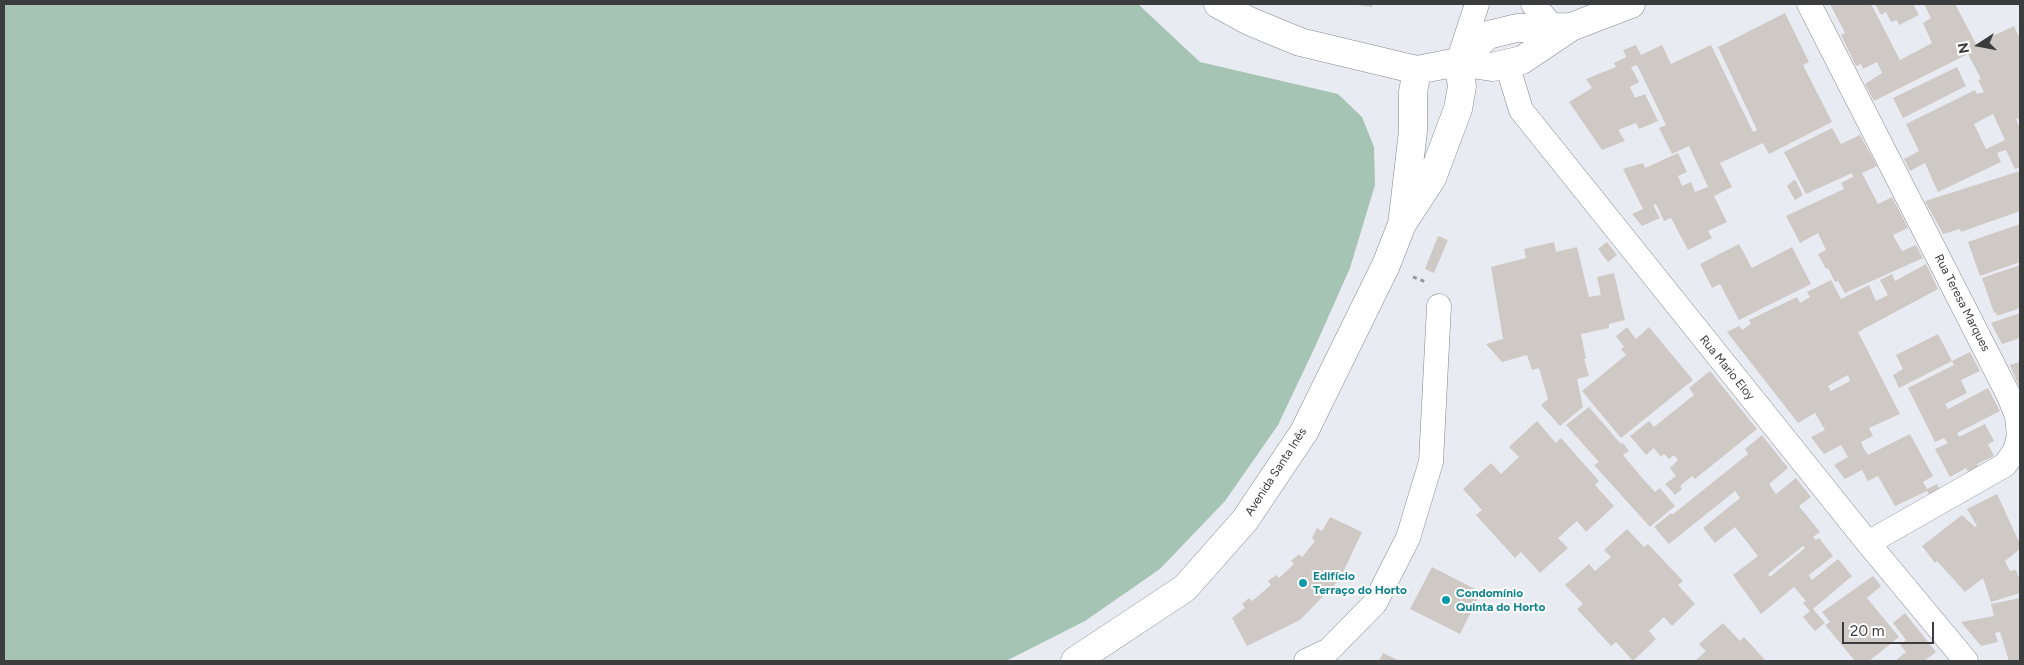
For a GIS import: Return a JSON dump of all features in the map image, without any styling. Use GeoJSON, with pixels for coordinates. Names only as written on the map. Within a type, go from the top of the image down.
{"type":"FeatureCollection","features":[{"type":"Feature","properties":{"kind":"main road"},"geometry":{"type":"LineString","coordinates":[[1218,4],[1249,21],[1300,42],[1417,70],[1458,62],[1492,67],[1522,60],[1562,27]]}},
{"type":"Feature","properties":{"kind":"main road"},"geometry":{"type":"LineString","coordinates":[[1458,62],[1488,35],[1517,28],[1562,27],[1631,4]]}},
{"type":"Feature","properties":{"kind":"main road","name":"Avenida Santa Inês"},"geometry":{"type":"LineString","coordinates":[[1076,661],[1185,588],[1245,520],[1304,432],[1386,265],[1402,224],[1432,178],[1458,109],[1462,86],[1458,62]]}},
{"type":"Feature","properties":{"kind":"main road","name":"Avenida Santa Inês"},"geometry":{"type":"LineString","coordinates":[[1402,224],[1412,131],[1413,92],[1417,70]]}},
{"type":"Feature","properties":{"kind":"street"},"geometry":{"type":"LineString","coordinates":[[1458,62],[1477,4]]}},
{"type":"Feature","properties":{"kind":"street"},"geometry":{"type":"LineString","coordinates":[[1533,4],[1562,27]]}},
{"type":"Feature","properties":{"kind":"street","name":"Rua Teresa Marques"},"geometry":{"type":"LineString","coordinates":[[1809,4],[2009,396],[2017,416],[2019,436],[2015,451],[2004,465],[1868,543]]}},
{"type":"Feature","properties":{"kind":"street","name":"Rua Mario Eloy"},"geometry":{"type":"LineString","coordinates":[[1508,64],[1521,110],[1868,543],[1966,661]]}},
{"type":"Feature","properties":{"kind":"street"},"geometry":{"type":"LineString","coordinates":[[1306,661],[1329,650],[1375,603],[1408,538],[1431,462],[1439,306]]}},
{"type":"Feature","properties":{"kind":"path"},"geometry":{"type":"LineString","coordinates":[[1386,265],[1429,284],[1439,306]]}},
{"type":"Feature","properties":{"kind":"green space"},"geometry":{"type":"Polygon","coordinates":[[[4,4],[1138,4],[1200,62],[1338,94],[1362,117],[1374,147],[1375,185],[1350,268],[1278,425],[1225,501],[1160,569],[1085,621],[1006,661],[4,661],[4,4]]]}},
{"type":"Feature","properties":{"kind":"building"},"geometry":{"type":"Polygon","coordinates":[[[1350,4],[1373,4],[1372,7],[1350,4]]]}},
{"type":"Feature","properties":{"kind":"building"},"geometry":{"type":"Polygon","coordinates":[[[1830,4],[1871,4],[1900,60],[1932,43],[1923,23],[1931,18],[1924,4],[1955,4],[1976,44],[2014,26],[2020,39],[2020,118],[2016,119],[2020,129],[2020,167],[2015,169],[2006,150],[1997,153],[2001,162],[1938,192],[1925,163],[1910,171],[1904,159],[1919,151],[1906,124],[1975,90],[1977,94],[1984,92],[1978,80],[1981,79],[1968,54],[1874,101],[1865,84],[1882,73],[1877,62],[1863,69],[1861,64],[1856,66],[1841,35],[1845,33],[1830,4]],[[1993,114],[1974,124],[1986,149],[2005,140],[1993,114]]]}},
{"type":"Feature","properties":{"kind":"building"},"geometry":{"type":"Polygon","coordinates":[[[1875,4],[1913,4],[1919,15],[1899,25],[1897,20],[1891,22],[1886,12],[1881,15],[1875,4]]]}},
{"type":"Feature","properties":{"kind":"building"},"geometry":{"type":"Polygon","coordinates":[[[1785,13],[1809,62],[1803,65],[1832,122],[1769,154],[1763,143],[1720,163],[1732,187],[1714,196],[1727,222],[1708,231],[1712,238],[1688,250],[1671,218],[1664,221],[1656,204],[1653,205],[1660,218],[1642,226],[1632,214],[1643,209],[1623,169],[1643,163],[1645,168],[1678,153],[1687,172],[1678,176],[1682,186],[1691,182],[1695,192],[1708,187],[1689,146],[1672,154],[1659,128],[1666,125],[1637,65],[1631,67],[1639,82],[1630,87],[1635,98],[1645,94],[1658,121],[1639,129],[1636,123],[1618,130],[1625,141],[1602,150],[1569,102],[1592,88],[1586,79],[1616,67],[1614,63],[1626,57],[1623,50],[1636,45],[1641,55],[1662,45],[1671,64],[1711,45],[1753,132],[1757,130],[1718,47],[1785,13]]]}},
{"type":"Feature","properties":{"kind":"building"},"geometry":{"type":"Polygon","coordinates":[[[1957,67],[1966,86],[1903,118],[1893,98],[1957,67]]]}},
{"type":"Feature","properties":{"kind":"building"},"geometry":{"type":"Polygon","coordinates":[[[1832,128],[1841,144],[1860,135],[1877,166],[1862,173],[1878,204],[1892,197],[1908,228],[1893,235],[1902,251],[1916,245],[1923,258],[1845,293],[1838,281],[1835,282],[1828,268],[1826,269],[1818,254],[1826,250],[1818,233],[1800,243],[1786,216],[1844,189],[1841,183],[1853,177],[1852,173],[1806,194],[1784,152],[1832,128]]]}},
{"type":"Feature","properties":{"kind":"building"},"geometry":{"type":"Polygon","coordinates":[[[2020,171],[2020,211],[1961,232],[1960,229],[1943,234],[1925,201],[2020,171]]]}},
{"type":"Feature","properties":{"kind":"building"},"geometry":{"type":"Polygon","coordinates":[[[1794,180],[1803,195],[1795,200],[1787,186],[1794,180]]]}},
{"type":"Feature","properties":{"kind":"building"},"geometry":{"type":"Polygon","coordinates":[[[2020,224],[2020,262],[1980,276],[1968,242],[2020,224]]]}},
{"type":"Feature","properties":{"kind":"building"},"geometry":{"type":"Polygon","coordinates":[[[1438,236],[1448,240],[1434,273],[1425,269],[1438,236]]]}},
{"type":"Feature","properties":{"kind":"building"},"geometry":{"type":"Polygon","coordinates":[[[1554,242],[1556,252],[1577,247],[1589,297],[1601,295],[1597,277],[1614,273],[1625,320],[1609,324],[1609,328],[1581,334],[1586,359],[1584,359],[1589,376],[1577,379],[1583,407],[1560,426],[1541,405],[1548,399],[1539,368],[1532,370],[1527,355],[1502,362],[1486,344],[1503,339],[1491,267],[1526,258],[1524,249],[1554,242]]]}},
{"type":"Feature","properties":{"kind":"building"},"geometry":{"type":"Polygon","coordinates":[[[1607,242],[1617,255],[1608,262],[1598,249],[1607,242]]]}},
{"type":"Feature","properties":{"kind":"building"},"geometry":{"type":"Polygon","coordinates":[[[1739,244],[1752,268],[1792,247],[1811,284],[1739,320],[1720,284],[1712,288],[1700,264],[1739,244]]]}},
{"type":"Feature","properties":{"kind":"building"},"geometry":{"type":"Polygon","coordinates":[[[1926,264],[1938,289],[1858,332],[1900,414],[1869,428],[1873,436],[1861,442],[1868,455],[1910,434],[1933,476],[1923,482],[1927,489],[1937,484],[1941,491],[1930,496],[1927,491],[1895,506],[1878,476],[1868,481],[1862,470],[1845,479],[1834,465],[1848,457],[1841,445],[1824,454],[1811,437],[1825,430],[1815,413],[1798,423],[1727,332],[1739,326],[1742,330],[1751,324],[1749,320],[1797,297],[1800,303],[1810,297],[1807,292],[1831,280],[1841,299],[1869,285],[1876,301],[1888,295],[1880,280],[1892,274],[1895,281],[1926,264]],[[1848,375],[1828,386],[1831,391],[1850,381],[1848,375]]]}},
{"type":"Feature","properties":{"kind":"building"},"geometry":{"type":"Polygon","coordinates":[[[2020,265],[2020,308],[1997,316],[1996,312],[1994,313],[1982,278],[2020,265]]]}},
{"type":"Feature","properties":{"kind":"building"},"geometry":{"type":"Polygon","coordinates":[[[2020,313],[2020,338],[2002,344],[1991,323],[2020,313]]]}},
{"type":"Feature","properties":{"kind":"building"},"geometry":{"type":"Polygon","coordinates":[[[1627,327],[1636,339],[1649,327],[1693,380],[1621,438],[1582,391],[1626,355],[1621,349],[1624,347],[1616,336],[1627,327]]]}},
{"type":"Feature","properties":{"kind":"building"},"geometry":{"type":"Polygon","coordinates":[[[1938,334],[1952,361],[1899,388],[1893,375],[1903,369],[1896,355],[1938,334]]]}},
{"type":"Feature","properties":{"kind":"building"},"geometry":{"type":"Polygon","coordinates":[[[1970,352],[1980,371],[1961,380],[1967,393],[1945,404],[1948,409],[1988,388],[2000,411],[1957,433],[1959,437],[1985,424],[1994,441],[1988,444],[1994,456],[1977,464],[1980,470],[1970,475],[1966,468],[1950,477],[1935,449],[1948,443],[1944,438],[1935,442],[1908,388],[1954,365],[1952,361],[1970,352]]]}},
{"type":"Feature","properties":{"kind":"building"},"geometry":{"type":"Polygon","coordinates":[[[2020,362],[2020,389],[2010,365],[2020,362]]]}},
{"type":"Feature","properties":{"kind":"building"},"geometry":{"type":"Polygon","coordinates":[[[1710,371],[1757,429],[1695,479],[1692,476],[1680,486],[1682,489],[1675,495],[1665,484],[1676,476],[1670,468],[1678,460],[1674,455],[1669,459],[1664,454],[1661,457],[1654,448],[1646,455],[1630,436],[1649,421],[1654,427],[1694,395],[1689,388],[1710,371]]]}},
{"type":"Feature","properties":{"kind":"building"},"geometry":{"type":"Polygon","coordinates":[[[1589,407],[1629,451],[1623,455],[1644,480],[1655,492],[1660,488],[1675,506],[1650,527],[1594,465],[1599,462],[1566,425],[1589,407]]]}},
{"type":"Feature","properties":{"kind":"building"},"geometry":{"type":"Polygon","coordinates":[[[1537,421],[1556,443],[1561,438],[1599,481],[1595,485],[1614,506],[1586,532],[1577,521],[1558,538],[1568,548],[1540,573],[1521,552],[1515,558],[1476,515],[1482,510],[1463,489],[1491,463],[1501,474],[1519,457],[1509,447],[1537,421]]]}},
{"type":"Feature","properties":{"kind":"building"},"geometry":{"type":"Polygon","coordinates":[[[1762,435],[1788,468],[1769,484],[1776,494],[1796,478],[1811,497],[1799,506],[1820,532],[1813,537],[1816,540],[1819,538],[1833,556],[1809,575],[1812,580],[1838,559],[1852,576],[1813,609],[1825,623],[1815,631],[1803,617],[1810,611],[1803,603],[1806,601],[1794,587],[1761,614],[1733,575],[1758,556],[1735,527],[1715,543],[1703,528],[1740,498],[1735,491],[1669,544],[1654,527],[1671,513],[1672,515],[1748,454],[1745,449],[1762,435]],[[1803,546],[1768,574],[1770,577],[1805,548],[1803,546]]]}},
{"type":"Feature","properties":{"kind":"building"},"geometry":{"type":"Polygon","coordinates":[[[1997,494],[2020,544],[2020,549],[2005,561],[2010,571],[2016,570],[2020,581],[2020,593],[1991,602],[1983,578],[1965,592],[1937,561],[1935,563],[1922,546],[1962,515],[1975,527],[1977,526],[1967,509],[1997,494]]]}},
{"type":"Feature","properties":{"kind":"building","name":"Edifício Terraço do Horto"},"geometry":{"type":"Polygon","coordinates":[[[1330,517],[1362,532],[1340,579],[1300,620],[1247,646],[1232,618],[1245,608],[1242,604],[1249,598],[1252,601],[1271,585],[1268,581],[1276,575],[1279,578],[1294,564],[1291,561],[1299,554],[1302,557],[1315,541],[1312,538],[1317,528],[1322,531],[1330,517]]]}},
{"type":"Feature","properties":{"kind":"building"},"geometry":{"type":"Polygon","coordinates":[[[1627,529],[1644,547],[1648,544],[1683,581],[1678,585],[1695,604],[1672,626],[1664,617],[1649,631],[1656,639],[1633,661],[1616,642],[1611,646],[1577,609],[1583,604],[1565,585],[1589,564],[1595,571],[1611,557],[1604,550],[1627,529]]]}},
{"type":"Feature","properties":{"kind":"building","name":"Condomínio Quinta do Horto"},"geometry":{"type":"Polygon","coordinates":[[[1432,567],[1481,592],[1460,634],[1410,609],[1432,567]]]}},
{"type":"Feature","properties":{"kind":"building"},"geometry":{"type":"Polygon","coordinates":[[[1873,576],[1881,586],[1867,598],[1899,637],[1869,661],[1855,661],[1825,625],[1830,622],[1822,612],[1873,576]]]}},
{"type":"Feature","properties":{"kind":"building"},"geometry":{"type":"Polygon","coordinates":[[[2020,598],[2020,661],[2009,661],[2000,632],[1995,633],[1998,642],[1981,646],[1961,622],[1994,616],[1991,604],[2020,598]]]}},
{"type":"Feature","properties":{"kind":"building"},"geometry":{"type":"Polygon","coordinates":[[[1905,613],[1936,652],[1924,661],[1895,661],[1906,652],[1900,645],[1906,640],[1893,623],[1905,613]]]}},
{"type":"Feature","properties":{"kind":"building"},"geometry":{"type":"Polygon","coordinates":[[[1723,623],[1740,641],[1744,637],[1766,661],[1695,661],[1706,651],[1699,644],[1723,623]]]}},
{"type":"Feature","properties":{"kind":"building"},"geometry":{"type":"Polygon","coordinates":[[[1383,653],[1400,661],[1379,661],[1383,653]]]}},
{"type":"Feature","properties":{"kind":"place","name":"Edifício Terraço do Horto"},"geometry":{"type":"Point","coordinates":[1303,583]}},
{"type":"Feature","properties":{"kind":"place","name":"Condomínio Quinta do Horto"},"geometry":{"type":"Point","coordinates":[1446,600]}}]}
